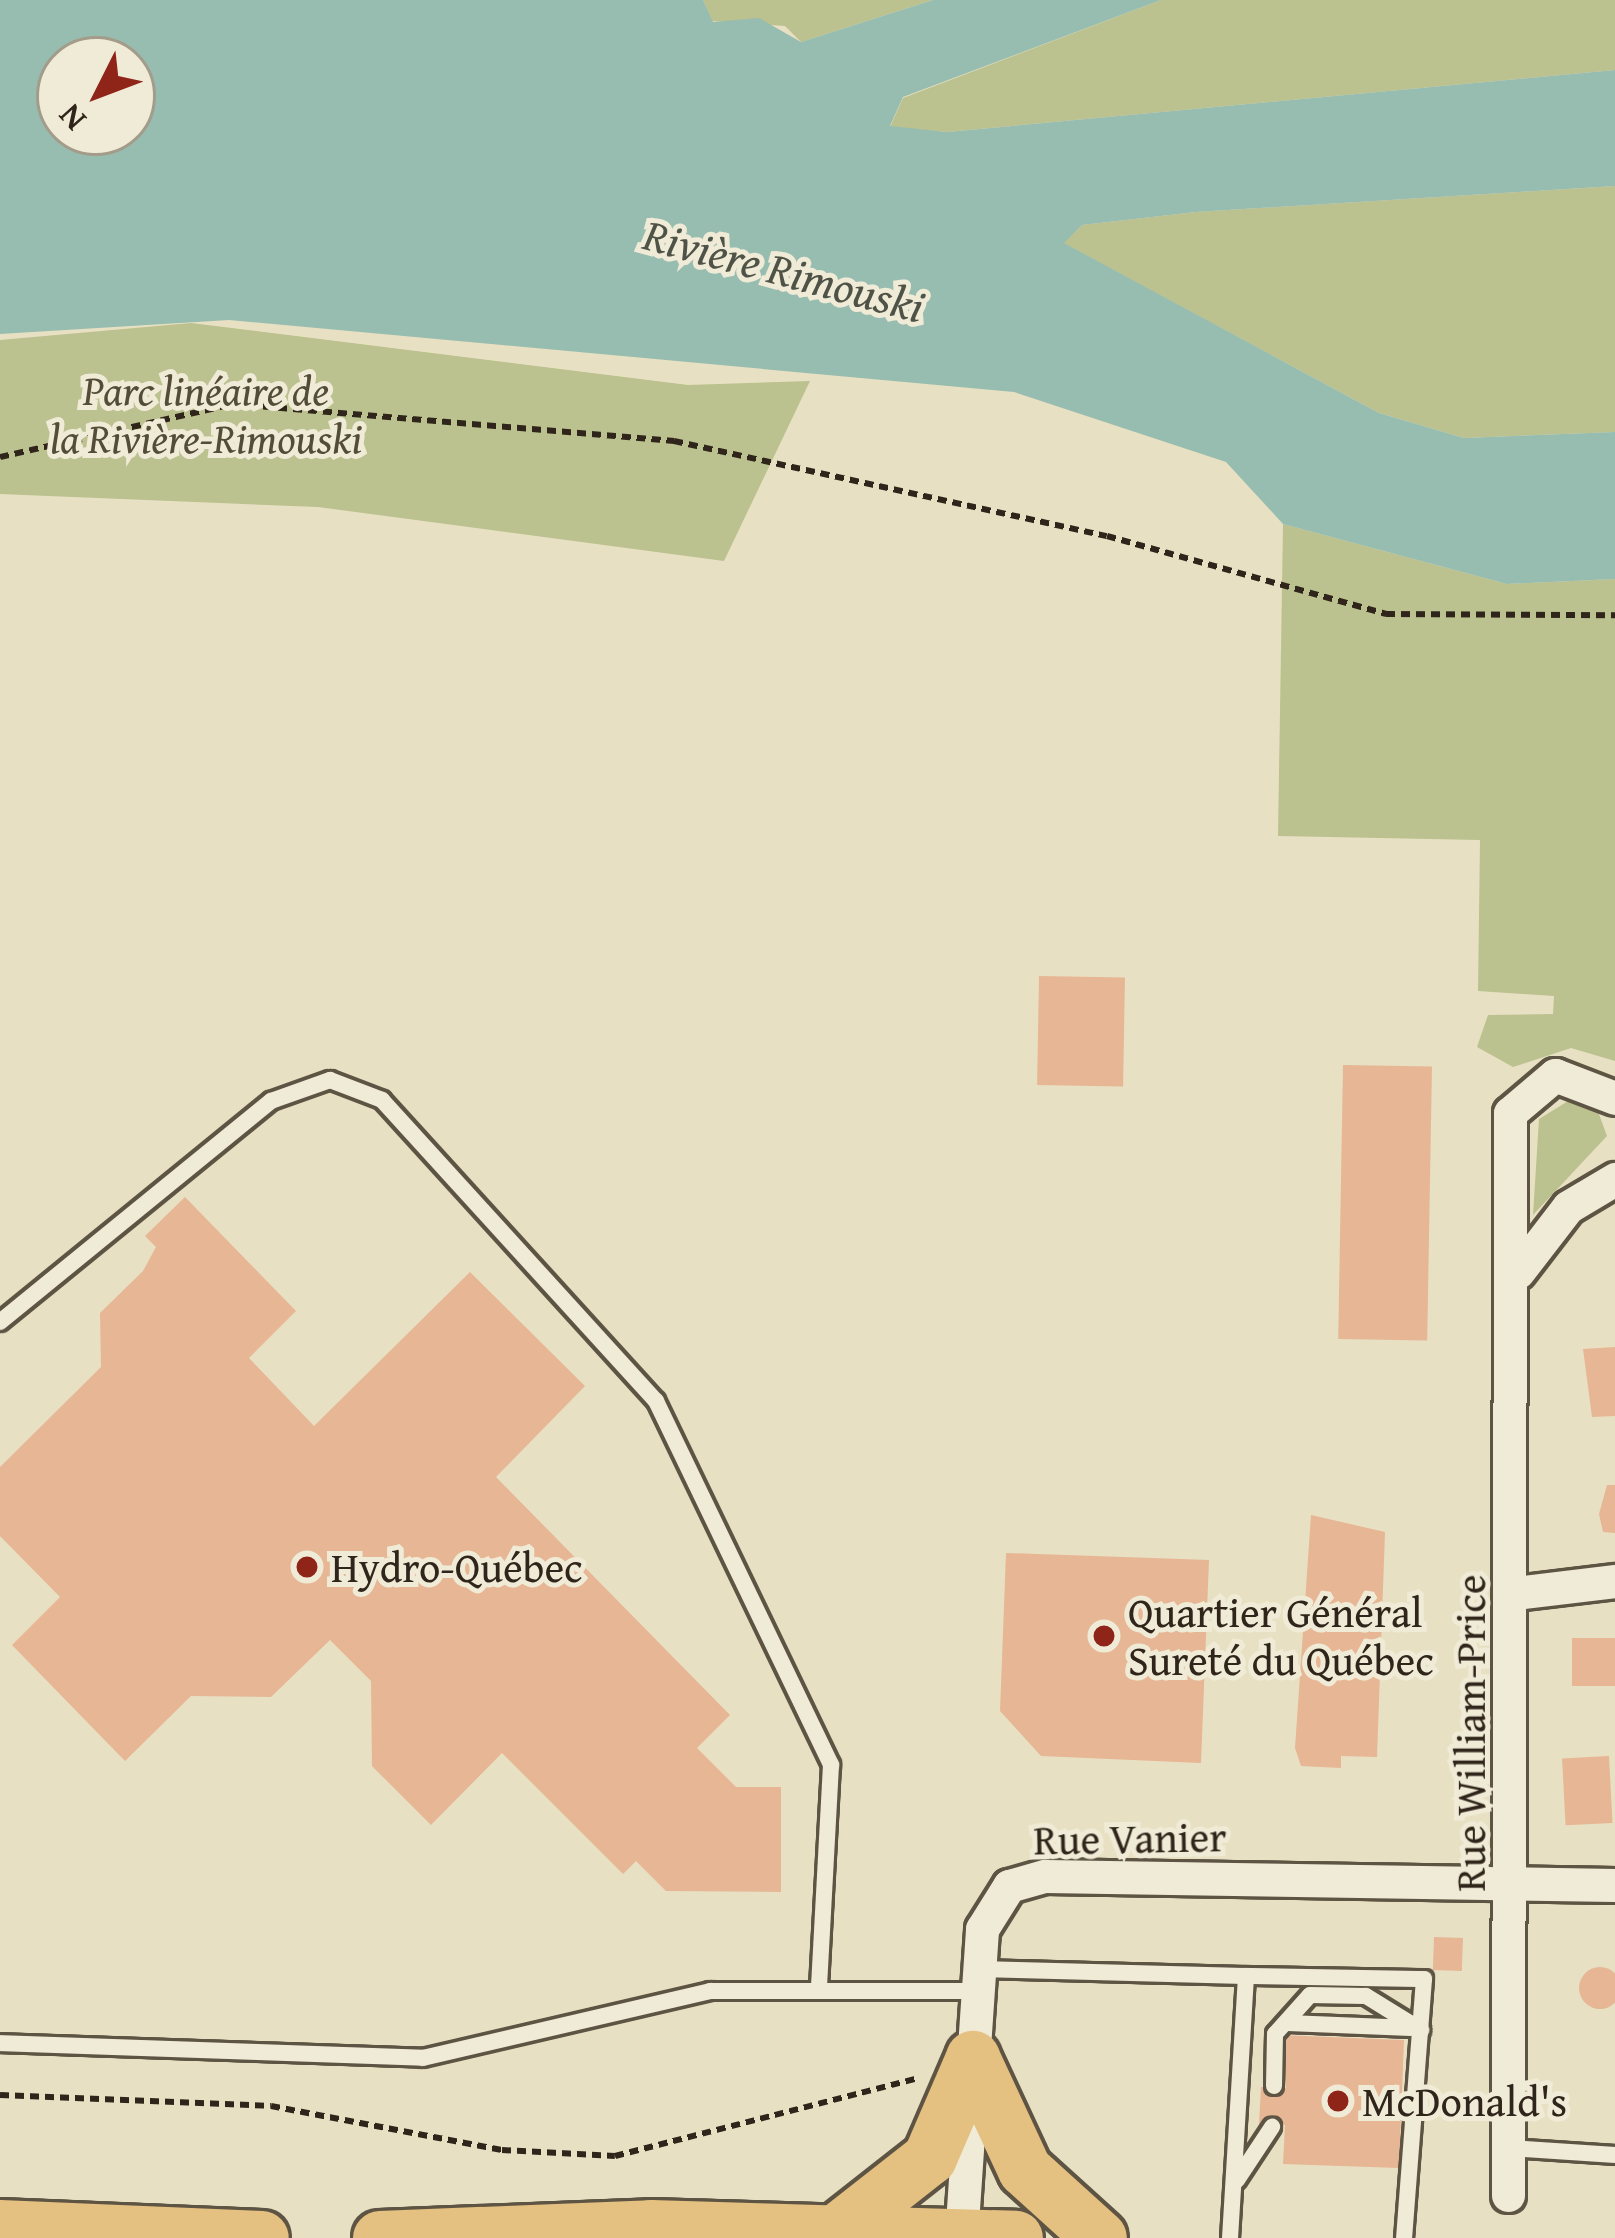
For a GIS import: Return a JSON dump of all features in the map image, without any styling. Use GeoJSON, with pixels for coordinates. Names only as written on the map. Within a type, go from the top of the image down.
{"type":"FeatureCollection","features":[{"type":"Feature","properties":{"kind":"main road"},"geometry":{"type":"LineString","coordinates":[[841,2228],[930,2158],[973,2058]]}},
{"type":"Feature","properties":{"kind":"main road"},"geometry":{"type":"LineString","coordinates":[[973,2058],[1025,2170],[1100,2238]]}},
{"type":"Feature","properties":{"kind":"main road"},"geometry":{"type":"LineString","coordinates":[[0,2228],[262,2238]]}},
{"type":"Feature","properties":{"kind":"main road"},"geometry":{"type":"LineString","coordinates":[[380,2238],[841,2228],[1016,2238]]}},
{"type":"Feature","properties":{"kind":"street","name":"Rue William-Price"},"geometry":{"type":"LineString","coordinates":[[1508,2195],[1518,1272],[1510,1113],[1555,1075],[1615,1098]]}},
{"type":"Feature","properties":{"kind":"street"},"geometry":{"type":"LineString","coordinates":[[1518,1272],[1568,1207],[1615,1179]]}},
{"type":"Feature","properties":{"kind":"street"},"geometry":{"type":"LineString","coordinates":[[1516,1593],[1615,1581]]}},
{"type":"Feature","properties":{"kind":"street","name":"Rue Vanier"},"geometry":{"type":"LineString","coordinates":[[961,2236],[978,1980],[991,1905],[1045,1876],[1615,1885]]}},
{"type":"Feature","properties":{"kind":"lane"},"geometry":{"type":"LineString","coordinates":[[0,1322],[271,1101],[330,1080],[382,1100],[666,1422],[831,1766],[819,1986]]}},
{"type":"Feature","properties":{"kind":"lane"},"geometry":{"type":"LineString","coordinates":[[1230,2238],[1246,1976]]}},
{"type":"Feature","properties":{"kind":"lane"},"geometry":{"type":"LineString","coordinates":[[0,2044],[423,2058],[710,1991],[978,1980],[1424,1979],[1404,2238]]}},
{"type":"Feature","properties":{"kind":"lane"},"geometry":{"type":"LineString","coordinates":[[1274,2086],[1275,2034],[1310,1995],[1366,1996],[1421,2030]]}},
{"type":"Feature","properties":{"kind":"lane"},"geometry":{"type":"LineString","coordinates":[[1237,2180],[1272,2127]]}},
{"type":"Feature","properties":{"kind":"lane"},"geometry":{"type":"LineString","coordinates":[[1510,2148],[1615,2155]]}},
{"type":"Feature","properties":{"kind":"path"},"geometry":{"type":"LineString","coordinates":[[0,457],[233,404],[656,440],[1068,526],[1386,614],[1615,615]]}},
{"type":"Feature","properties":{"kind":"path"},"geometry":{"type":"LineString","coordinates":[[0,2096],[271,2106],[502,2150],[615,2156],[973,2058]]}},
{"type":"Feature","properties":{"kind":"green space"},"geometry":{"type":"Polygon","coordinates":[[[703,0],[933,0],[801,42],[785,26],[712,21],[703,0]]]}},
{"type":"Feature","properties":{"kind":"green space"},"geometry":{"type":"Polygon","coordinates":[[[1161,0],[1615,0],[1615,70],[947,132],[890,127],[903,98],[1161,0]]]}},
{"type":"Feature","properties":{"kind":"green space"},"geometry":{"type":"Polygon","coordinates":[[[1615,186],[1615,432],[1464,438],[1379,413],[1063,243],[1082,225],[1196,212],[1615,186]]]}},
{"type":"Feature","properties":{"kind":"green space","name":"Parc linéaire de la Rivière-Rimouski"},"geometry":{"type":"Polygon","coordinates":[[[191,323],[688,385],[810,381],[724,561],[318,507],[0,494],[0,340],[191,323]]]}},
{"type":"Feature","properties":{"kind":"green space"},"geometry":{"type":"Polygon","coordinates":[[[1283,524],[1507,584],[1615,579],[1615,1061],[1571,1048],[1513,1067],[1477,1047],[1488,1015],[1553,1014],[1554,996],[1478,991],[1480,840],[1278,836],[1283,524]]]}},
{"type":"Feature","properties":{"kind":"green space"},"geometry":{"type":"Polygon","coordinates":[[[1573,1098],[1596,1106],[1607,1136],[1533,1215],[1539,1119],[1573,1098]]]}},
{"type":"Feature","properties":{"kind":"water","name":"Rivière Rimouski"},"geometry":{"type":"Polygon","coordinates":[[[0,0],[703,0],[713,22],[759,18],[801,42],[933,0],[1161,0],[903,97],[890,126],[947,132],[1615,70],[1615,186],[1196,212],[1082,225],[1064,243],[1379,413],[1464,438],[1615,432],[1615,579],[1507,584],[1283,524],[1226,462],[1014,392],[229,320],[0,334],[0,0]]]}},
{"type":"Feature","properties":{"kind":"building"},"geometry":{"type":"Polygon","coordinates":[[[1039,976],[1125,978],[1123,1086],[1037,1085],[1039,976]]]}},
{"type":"Feature","properties":{"kind":"building"},"geometry":{"type":"Polygon","coordinates":[[[1343,1065],[1432,1067],[1427,1341],[1338,1339],[1343,1065]]]}},
{"type":"Feature","properties":{"kind":"building","name":"Hydro-Québec"},"geometry":{"type":"Polygon","coordinates":[[[185,1197],[296,1311],[249,1358],[314,1426],[470,1272],[585,1386],[496,1477],[730,1715],[697,1748],[736,1787],[781,1787],[781,1892],[666,1891],[636,1861],[623,1874],[502,1753],[431,1825],[372,1766],[371,1681],[330,1640],[271,1697],[191,1696],[125,1761],[12,1645],[60,1597],[0,1536],[0,1467],[101,1367],[100,1313],[143,1271],[156,1247],[145,1236],[185,1197]]]}},
{"type":"Feature","properties":{"kind":"building"},"geometry":{"type":"Polygon","coordinates":[[[1615,1347],[1615,1416],[1592,1417],[1583,1349],[1615,1347]]]}},
{"type":"Feature","properties":{"kind":"building"},"geometry":{"type":"Polygon","coordinates":[[[1607,1485],[1615,1485],[1615,1533],[1603,1532],[1599,1514],[1607,1485]]]}},
{"type":"Feature","properties":{"kind":"building"},"geometry":{"type":"Polygon","coordinates":[[[1311,1515],[1385,1532],[1377,1757],[1341,1756],[1341,1768],[1301,1766],[1295,1748],[1311,1515]]]}},
{"type":"Feature","properties":{"kind":"building","name":"Quartier Général Sureté du Québec"},"geometry":{"type":"Polygon","coordinates":[[[1006,1553],[1209,1560],[1201,1763],[1041,1756],[1000,1711],[1006,1553]]]}},
{"type":"Feature","properties":{"kind":"building"},"geometry":{"type":"Polygon","coordinates":[[[1572,1638],[1615,1638],[1615,1686],[1572,1686],[1572,1638]]]}},
{"type":"Feature","properties":{"kind":"building"},"geometry":{"type":"Polygon","coordinates":[[[1609,1756],[1613,1823],[1566,1825],[1562,1758],[1609,1756]]]}},
{"type":"Feature","properties":{"kind":"building"},"geometry":{"type":"Polygon","coordinates":[[[1434,1937],[1463,1938],[1462,1971],[1433,1970],[1434,1937]]]}},
{"type":"Feature","properties":{"kind":"building"},"geometry":{"type":"Polygon","coordinates":[[[1600,1967],[1615,1973],[1621,1988],[1615,2003],[1600,2009],[1585,2003],[1579,1988],[1585,1973],[1600,1967]]]}},
{"type":"Feature","properties":{"kind":"building"},"geometry":{"type":"Polygon","coordinates":[[[1280,2035],[1404,2040],[1399,2168],[1283,2164],[1285,2125],[1259,2124],[1261,2087],[1286,2088],[1280,2035]]]}},
{"type":"Feature","properties":{"kind":"place","name":"Hydro-Québec"},"geometry":{"type":"Point","coordinates":[307,1567]}},
{"type":"Feature","properties":{"kind":"place","name":"Quartier Général Sureté du Québec"},"geometry":{"type":"Point","coordinates":[1104,1636]}},
{"type":"Feature","properties":{"kind":"place","name":"McDonald's"},"geometry":{"type":"Point","coordinates":[1338,2101]}}]}
